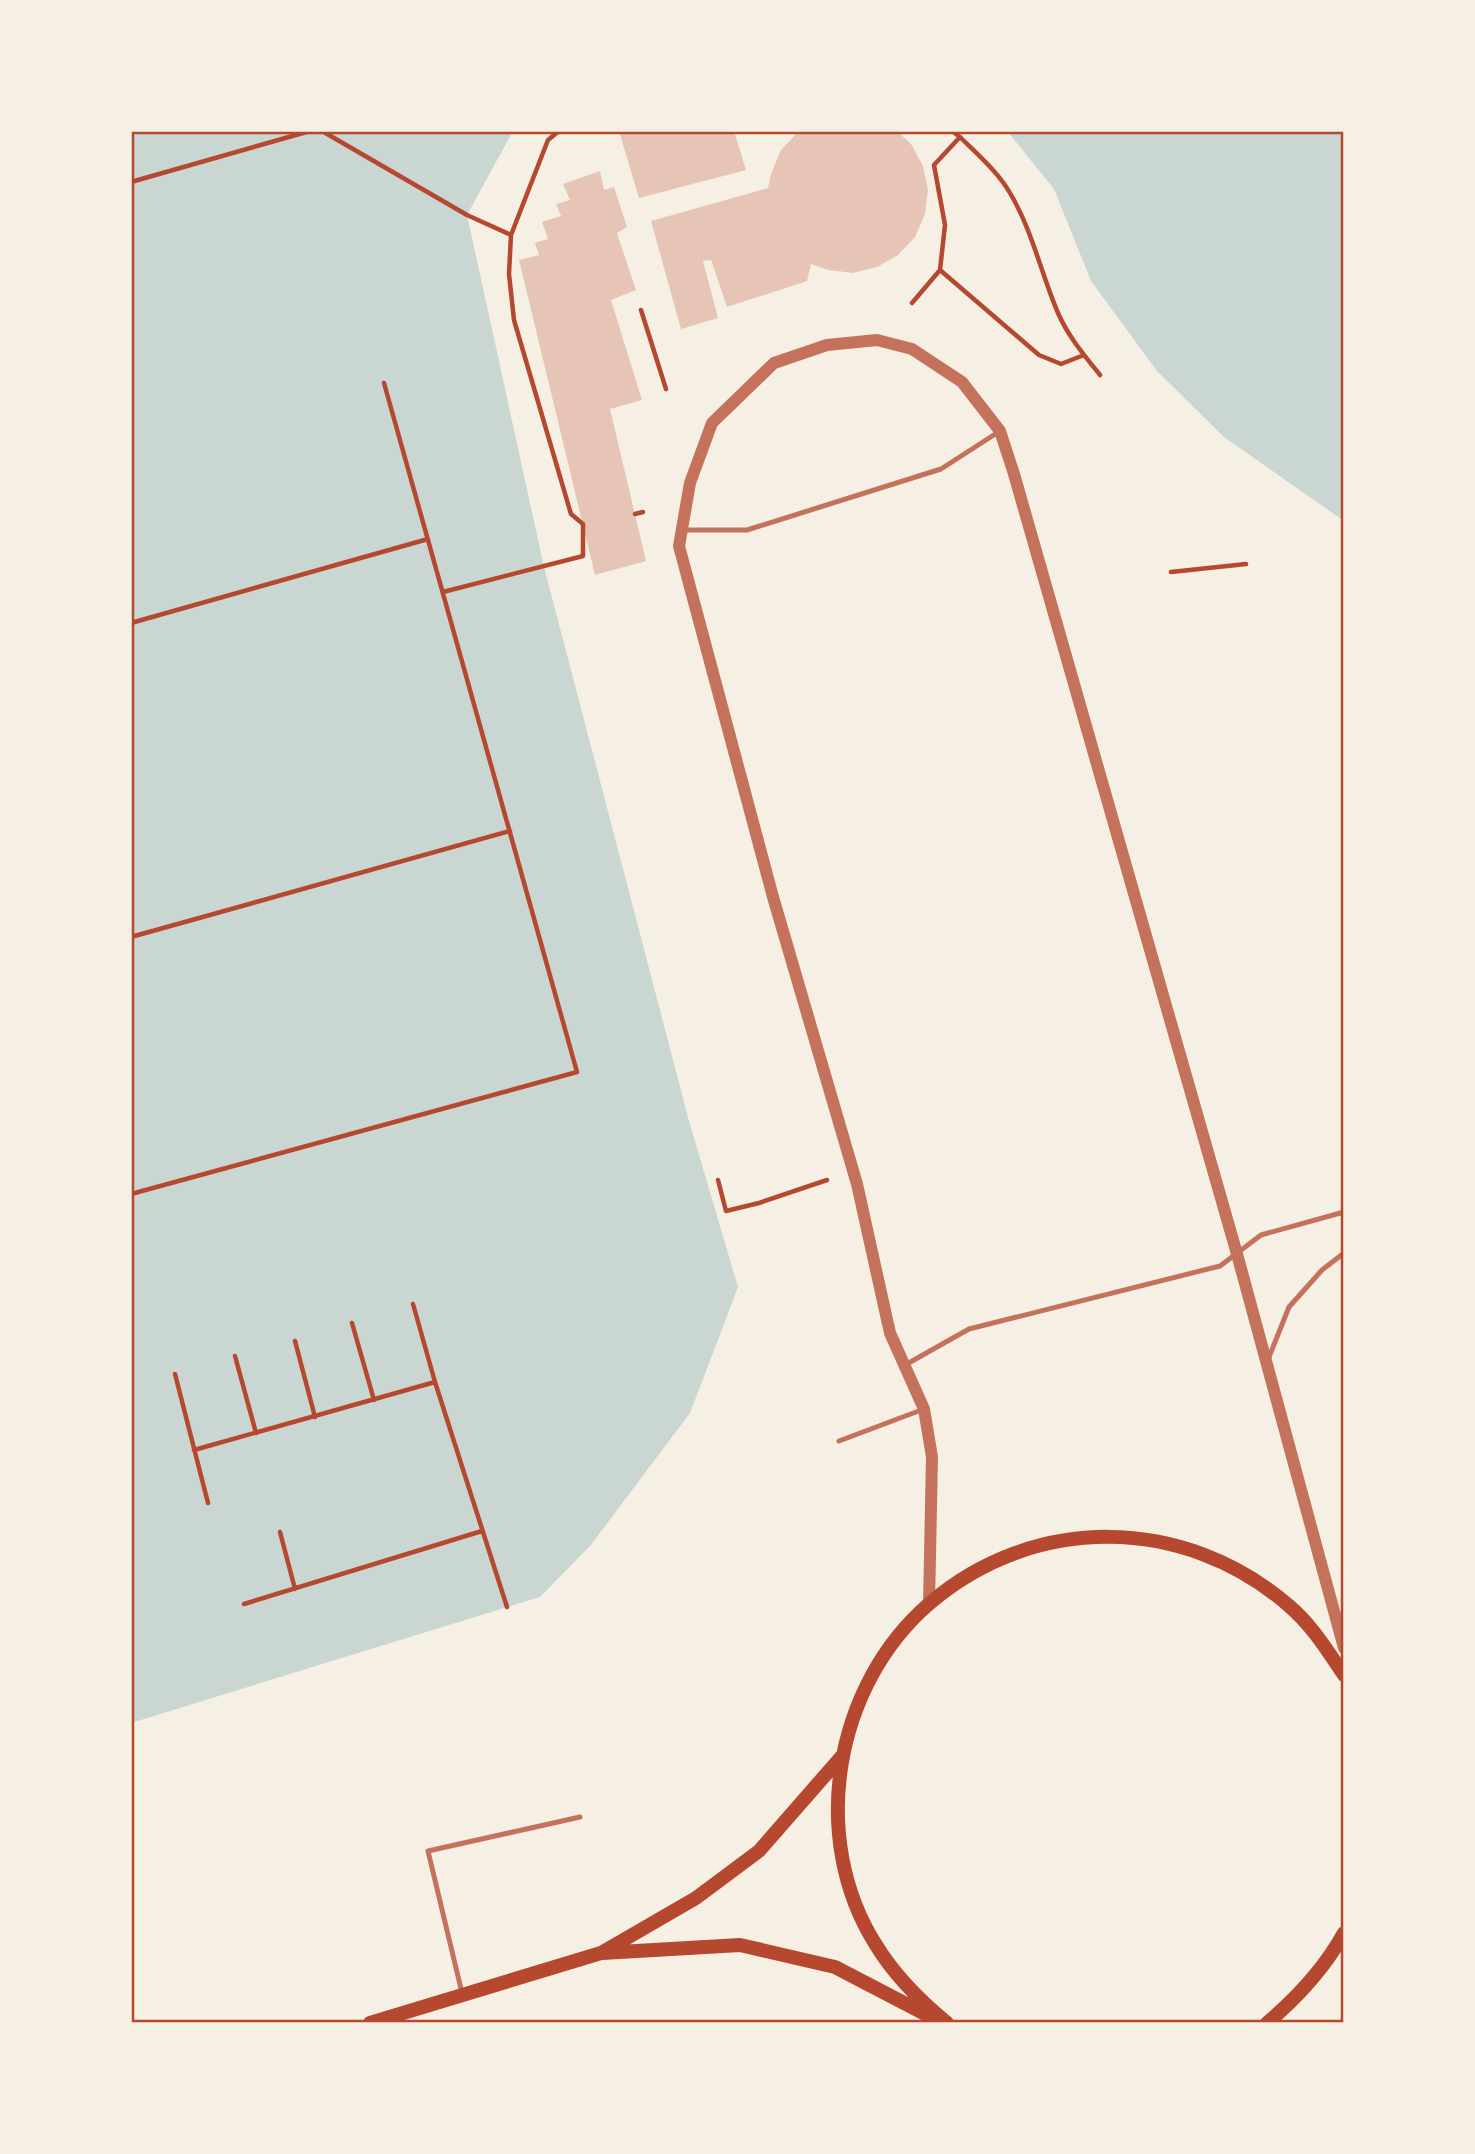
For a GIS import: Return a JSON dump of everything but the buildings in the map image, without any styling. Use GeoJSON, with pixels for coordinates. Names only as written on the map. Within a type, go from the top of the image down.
{"type":"FeatureCollection","features":[{"type":"Feature","properties":{"kind":"main road"},"geometry":{"type":"LineString","coordinates":[[945,2023],[897,1976],[875,1944],[858,1909],[845,1872],[839,1834],[838,1795],[842,1756],[854,1714],[873,1673],[898,1637],[929,1604],[964,1578],[1013,1554],[1044,1544],[1088,1537],[1132,1537],[1175,1544],[1216,1558],[1255,1579],[1290,1606],[1319,1638],[1344,1675]]}},
{"type":"Feature","properties":{"kind":"main road"},"geometry":{"type":"LineString","coordinates":[[370,2023],[601,1953],[696,1898],[759,1852],[842,1756]]}},
{"type":"Feature","properties":{"kind":"main road"},"geometry":{"type":"LineString","coordinates":[[1266,2023],[1290,2004],[1314,1979],[1344,1933]]}},
{"type":"Feature","properties":{"kind":"main road"},"geometry":{"type":"LineString","coordinates":[[601,1953],[740,1945],[835,1967],[945,2023]]}},
{"type":"Feature","properties":{"kind":"street"},"geometry":{"type":"LineString","coordinates":[[929,1604],[932,1457],[924,1409],[890,1333],[857,1184],[774,897],[679,546],[690,483],[712,423],[774,363],[827,345],[877,341],[912,349],[962,382],[1000,431],[1237,1254],[1344,1648]]}},
{"type":"Feature","properties":{"kind":"lane"},"geometry":{"type":"LineString","coordinates":[[682,530],[747,530],[941,469],[1000,431]]}},
{"type":"Feature","properties":{"kind":"lane"},"geometry":{"type":"LineString","coordinates":[[904,1365],[969,1329],[1220,1266],[1261,1236],[1344,1212]]}},
{"type":"Feature","properties":{"kind":"lane"},"geometry":{"type":"LineString","coordinates":[[1266,1363],[1289,1307],[1322,1270],[1344,1253]]}},
{"type":"Feature","properties":{"kind":"lane"},"geometry":{"type":"LineString","coordinates":[[839,1441],[924,1409]]}},
{"type":"Feature","properties":{"kind":"lane"},"geometry":{"type":"LineString","coordinates":[[462,1994],[428,1851],[580,1817]]}},
{"type":"Feature","properties":{"kind":"path"},"geometry":{"type":"LineString","coordinates":[[131,182],[310,131]]}},
{"type":"Feature","properties":{"kind":"path"},"geometry":{"type":"LineString","coordinates":[[322,131],[467,215],[511,235]]}},
{"type":"Feature","properties":{"kind":"path"},"geometry":{"type":"LineString","coordinates":[[443,592],[583,556],[583,524],[571,513],[514,320],[509,274],[511,235],[548,140],[559,131]]}},
{"type":"Feature","properties":{"kind":"path"},"geometry":{"type":"LineString","coordinates":[[952,131],[982,158],[1009,191],[1028,229],[1069,335],[1100,375]]}},
{"type":"Feature","properties":{"kind":"path"},"geometry":{"type":"LineString","coordinates":[[912,303],[940,270],[944,225],[934,165],[960,137]]}},
{"type":"Feature","properties":{"kind":"path"},"geometry":{"type":"LineString","coordinates":[[940,270],[1039,355],[1062,364],[1084,355]]}},
{"type":"Feature","properties":{"kind":"path"},"geometry":{"type":"LineString","coordinates":[[642,310],[666,389]]}},
{"type":"Feature","properties":{"kind":"path"},"geometry":{"type":"LineString","coordinates":[[131,1194],[578,1072],[384,383]]}},
{"type":"Feature","properties":{"kind":"path"},"geometry":{"type":"LineString","coordinates":[[635,514],[643,512]]}},
{"type":"Feature","properties":{"kind":"path"},"geometry":{"type":"LineString","coordinates":[[131,623],[428,539]]}},
{"type":"Feature","properties":{"kind":"path"},"geometry":{"type":"LineString","coordinates":[[1171,572],[1246,564]]}},
{"type":"Feature","properties":{"kind":"path"},"geometry":{"type":"LineString","coordinates":[[131,937],[510,831]]}},
{"type":"Feature","properties":{"kind":"path"},"geometry":{"type":"LineString","coordinates":[[719,1180],[726,1211],[827,1180]]}},
{"type":"Feature","properties":{"kind":"path"},"geometry":{"type":"LineString","coordinates":[[413,1304],[507,1607]]}},
{"type":"Feature","properties":{"kind":"path"},"geometry":{"type":"LineString","coordinates":[[352,1323],[374,1400]]}},
{"type":"Feature","properties":{"kind":"path"},"geometry":{"type":"LineString","coordinates":[[295,1341],[315,1417]]}},
{"type":"Feature","properties":{"kind":"path"},"geometry":{"type":"LineString","coordinates":[[235,1356],[256,1433]]}},
{"type":"Feature","properties":{"kind":"path"},"geometry":{"type":"LineString","coordinates":[[175,1374],[208,1503]]}},
{"type":"Feature","properties":{"kind":"path"},"geometry":{"type":"LineString","coordinates":[[194,1450],[435,1382]]}},
{"type":"Feature","properties":{"kind":"path"},"geometry":{"type":"LineString","coordinates":[[244,1604],[482,1531]]}},
{"type":"Feature","properties":{"kind":"path"},"geometry":{"type":"LineString","coordinates":[[280,1532],[295,1589]]}},
{"type":"Feature","properties":{"kind":"shaded area"},"geometry":{"type":"Polygon","coordinates":[[[131,131],[513,131],[467,215],[544,567],[689,1121],[738,1287],[690,1413],[590,1546],[540,1597],[131,1723],[131,131]]]}},
{"type":"Feature","properties":{"kind":"shaded area"},"geometry":{"type":"Polygon","coordinates":[[[1007,131],[1344,131],[1344,521],[1224,437],[1157,371],[1091,281],[1054,189],[1007,131]]]}}]}
